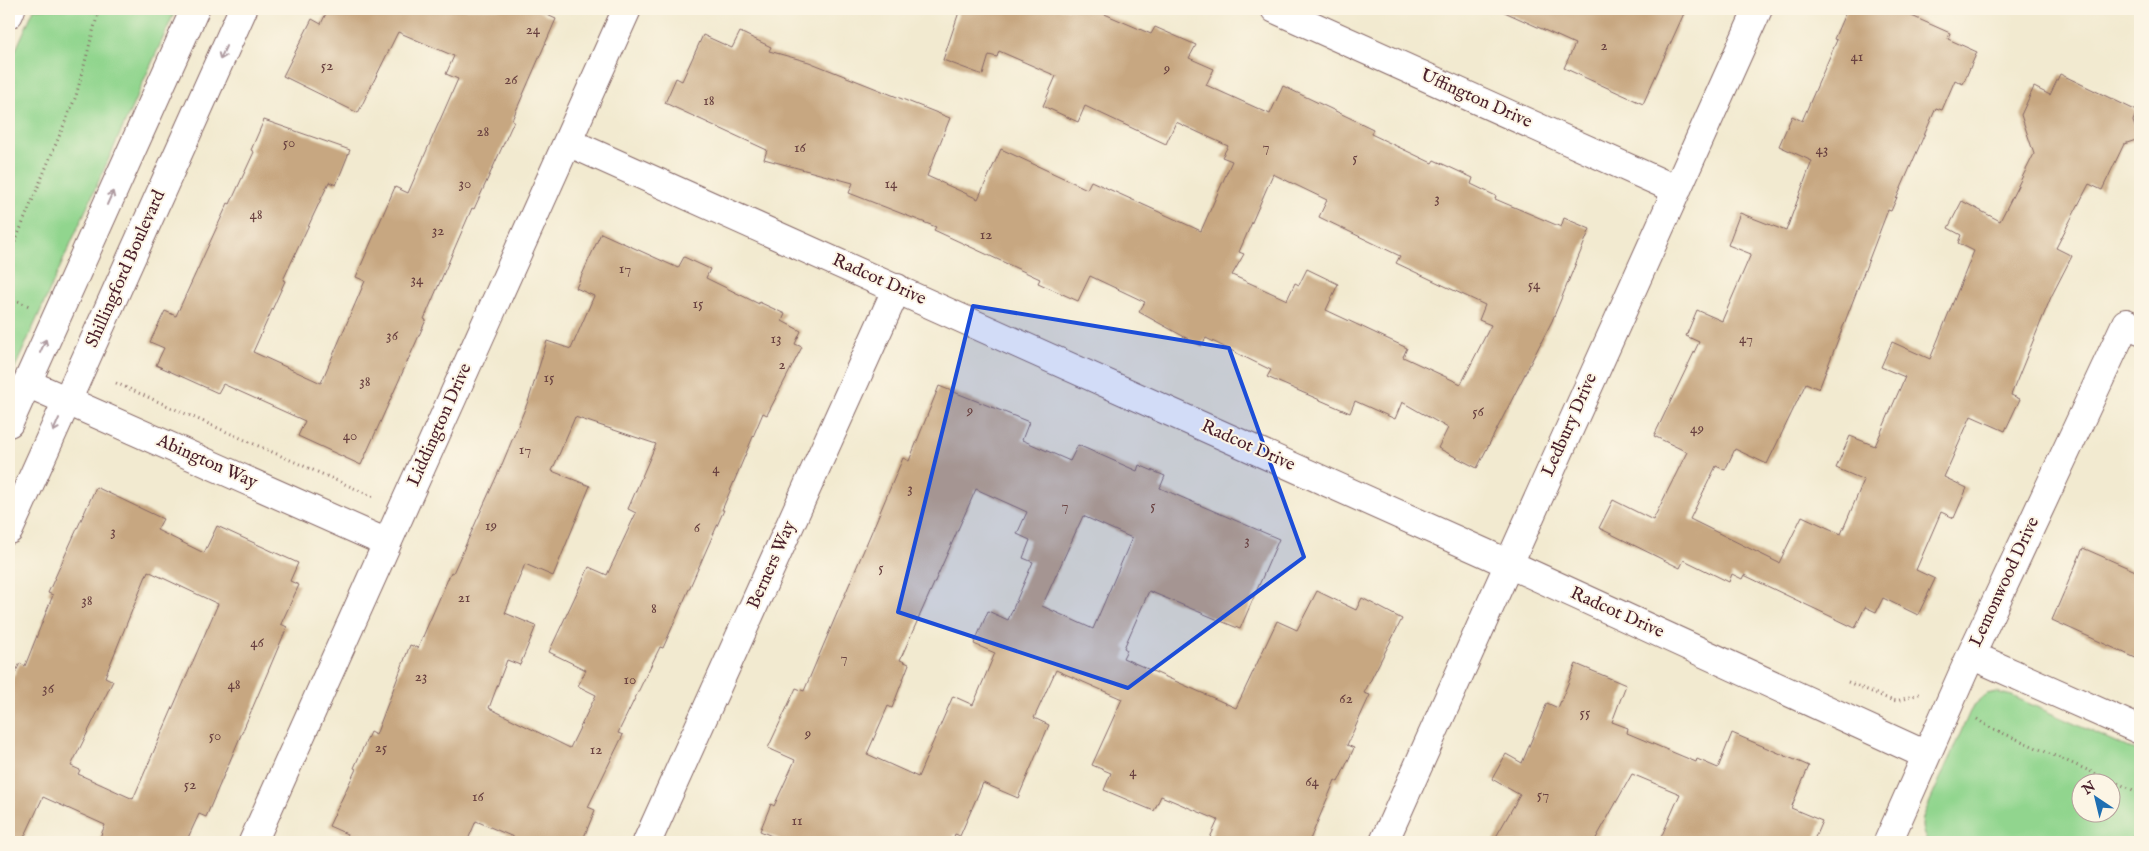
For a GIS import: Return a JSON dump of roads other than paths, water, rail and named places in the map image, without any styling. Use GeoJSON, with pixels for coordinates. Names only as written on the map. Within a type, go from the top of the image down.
{"type":"FeatureCollection","features":[{"type":"Feature","properties":{"kind":"street"},"geometry":{"type":"LineString","coordinates":[[9,14],[11,9]]}},
{"type":"Feature","properties":{"kind":"street"},"geometry":{"type":"LineString","coordinates":[[9,423],[196,9]]}},
{"type":"Feature","properties":{"kind":"street","name":"Shillingford Boulevard"},"geometry":{"type":"LineString","coordinates":[[9,530],[243,9]]}},
{"type":"Feature","properties":{"kind":"street","name":"Liddington Drive"},"geometry":{"type":"LineString","coordinates":[[253,842],[628,9]]}},
{"type":"Feature","properties":{"kind":"street","name":"Uffington Drive"},"geometry":{"type":"LineString","coordinates":[[1275,9],[1677,190]]}},
{"type":"Feature","properties":{"kind":"street","name":"Ledbury Drive"},"geometry":{"type":"LineString","coordinates":[[1384,842],[1758,9]]}},
{"type":"Feature","properties":{"kind":"street","name":"Radcot Drive"},"geometry":{"type":"LineString","coordinates":[[568,142],[1508,563],[1926,755]]}},
{"type":"Feature","properties":{"kind":"street","name":"Berners Way"},"geometry":{"type":"LineString","coordinates":[[647,842],[897,288]]}},
{"type":"Feature","properties":{"kind":"street","name":"Lemonwood Drive"},"geometry":{"type":"LineString","coordinates":[[1888,842],[1971,655],[2133,327]]}},
{"type":"Feature","properties":{"kind":"street","name":"Abington Way"},"geometry":{"type":"LineString","coordinates":[[27,382],[387,543]]}},
{"type":"Feature","properties":{"kind":"street"},"geometry":{"type":"LineString","coordinates":[[1971,655],[2140,730]]}}]}
